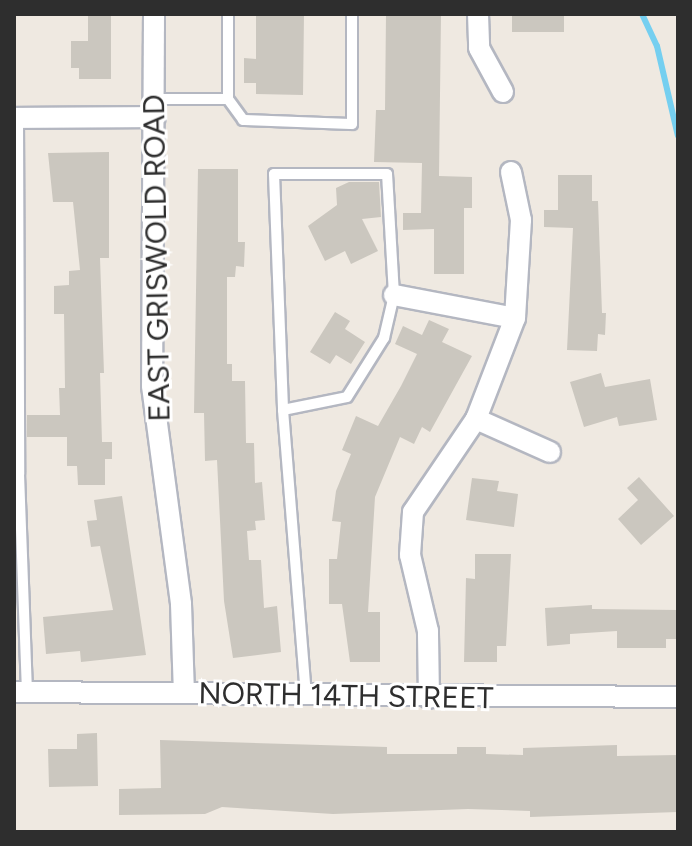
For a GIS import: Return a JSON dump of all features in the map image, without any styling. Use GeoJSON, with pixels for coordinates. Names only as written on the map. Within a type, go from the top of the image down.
{"type":"FeatureCollection","features":[{"type":"Feature","properties":{"kind":"street","name":"EAST GRISWOLD ROAD"},"geometry":{"type":"LineString","coordinates":[[154,14],[152,386],[181,604],[184,693]]}},
{"type":"Feature","properties":{"kind":"street"},"geometry":{"type":"LineString","coordinates":[[478,14],[479,48],[503,92]]}},
{"type":"Feature","properties":{"kind":"street"},"geometry":{"type":"LineString","coordinates":[[16,118],[155,108]]}},
{"type":"Feature","properties":{"kind":"street"},"geometry":{"type":"LineString","coordinates":[[429,698],[428,631],[410,555],[413,512],[476,419],[515,318],[521,220],[511,172]]}},
{"type":"Feature","properties":{"kind":"street"},"geometry":{"type":"LineString","coordinates":[[394,295],[515,318]]}},
{"type":"Feature","properties":{"kind":"street"},"geometry":{"type":"LineString","coordinates":[[476,419],[550,452]]}},
{"type":"Feature","properties":{"kind":"street","name":"NORTH 14TH STREET"},"geometry":{"type":"LineString","coordinates":[[21,692],[429,698],[678,697]]}},
{"type":"Feature","properties":{"kind":"lane"},"geometry":{"type":"LineString","coordinates":[[228,14],[228,99],[243,120],[352,124],[352,14]]}},
{"type":"Feature","properties":{"kind":"lane"},"geometry":{"type":"LineString","coordinates":[[155,108],[228,99]]}},
{"type":"Feature","properties":{"kind":"lane"},"geometry":{"type":"LineString","coordinates":[[16,118],[21,692]]}},
{"type":"Feature","properties":{"kind":"lane"},"geometry":{"type":"LineString","coordinates":[[283,410],[347,397],[384,338],[394,295],[387,174],[274,174],[283,410],[306,696]]}},
{"type":"Feature","properties":{"kind":"building"},"geometry":{"type":"Polygon","coordinates":[[[88,14],[111,14],[111,79],[79,79],[79,68],[71,68],[71,41],[88,41],[88,14]]]}},
{"type":"Feature","properties":{"kind":"building"},"geometry":{"type":"Polygon","coordinates":[[[256,14],[304,14],[303,95],[256,94],[256,83],[244,83],[244,58],[256,59],[256,14]]]}},
{"type":"Feature","properties":{"kind":"building"},"geometry":{"type":"Polygon","coordinates":[[[386,14],[441,14],[439,176],[472,177],[472,208],[464,208],[464,274],[434,274],[434,229],[403,230],[403,213],[421,213],[422,163],[374,162],[376,110],[385,110],[386,14]]]}},
{"type":"Feature","properties":{"kind":"building"},"geometry":{"type":"Polygon","coordinates":[[[512,14],[564,14],[564,32],[512,32],[512,14]]]}},
{"type":"Feature","properties":{"kind":"building"},"geometry":{"type":"Polygon","coordinates":[[[109,152],[109,258],[100,258],[104,373],[100,373],[102,442],[112,442],[112,459],[105,459],[105,485],[78,485],[77,466],[67,466],[67,437],[27,437],[27,415],[60,415],[59,388],[65,388],[64,314],[54,314],[54,286],[69,285],[69,271],[80,270],[73,202],[53,202],[48,153],[109,152]]]}},
{"type":"Feature","properties":{"kind":"building"},"geometry":{"type":"Polygon","coordinates":[[[198,169],[238,169],[238,242],[245,242],[244,267],[236,266],[235,277],[227,277],[227,364],[232,364],[232,381],[245,381],[246,443],[254,443],[255,483],[262,482],[265,520],[255,521],[256,530],[247,531],[249,560],[261,560],[264,608],[277,606],[281,652],[233,658],[224,601],[217,460],[205,461],[204,413],[194,413],[198,169]]]}},
{"type":"Feature","properties":{"kind":"building"},"geometry":{"type":"Polygon","coordinates":[[[558,175],[592,175],[592,201],[598,201],[602,313],[606,313],[605,335],[598,334],[597,351],[567,350],[573,228],[544,227],[544,210],[558,210],[558,175]]]}},
{"type":"Feature","properties":{"kind":"building"},"geometry":{"type":"Polygon","coordinates":[[[349,182],[379,182],[381,217],[362,219],[378,251],[351,264],[345,251],[325,261],[308,226],[337,205],[336,188],[349,182]]]}},
{"type":"Feature","properties":{"kind":"building"},"geometry":{"type":"Polygon","coordinates":[[[335,312],[350,321],[345,329],[365,342],[351,364],[336,355],[330,364],[310,352],[335,312]]]}},
{"type":"Feature","properties":{"kind":"building"},"geometry":{"type":"Polygon","coordinates":[[[429,320],[449,329],[442,342],[472,356],[430,432],[422,427],[414,444],[400,437],[375,497],[368,612],[380,612],[380,662],[350,662],[342,604],[329,604],[329,559],[337,559],[341,522],[332,521],[336,491],[351,454],[342,450],[356,416],[378,426],[417,354],[395,344],[403,326],[422,335],[429,320]]]}},
{"type":"Feature","properties":{"kind":"building"},"geometry":{"type":"Polygon","coordinates":[[[601,373],[605,387],[650,379],[657,420],[619,426],[617,417],[584,427],[570,382],[601,373]]]}},
{"type":"Feature","properties":{"kind":"building"},"geometry":{"type":"Polygon","coordinates":[[[639,477],[674,516],[641,545],[618,519],[638,500],[627,488],[639,477]]]}},
{"type":"Feature","properties":{"kind":"building"},"geometry":{"type":"Polygon","coordinates":[[[472,478],[499,481],[497,491],[518,494],[514,527],[466,520],[472,478]]]}},
{"type":"Feature","properties":{"kind":"building"},"geometry":{"type":"Polygon","coordinates":[[[122,496],[146,655],[81,662],[80,651],[46,654],[43,617],[113,610],[100,546],[91,547],[87,521],[97,520],[94,500],[122,496]]]}},
{"type":"Feature","properties":{"kind":"building"},"geometry":{"type":"Polygon","coordinates":[[[475,554],[511,554],[506,646],[497,646],[497,662],[464,662],[466,578],[475,579],[475,554]]]}},
{"type":"Feature","properties":{"kind":"building"},"geometry":{"type":"Polygon","coordinates":[[[592,605],[592,609],[678,610],[678,639],[666,639],[666,648],[617,648],[617,631],[570,634],[570,644],[547,646],[545,608],[592,605]]]}},
{"type":"Feature","properties":{"kind":"building"},"geometry":{"type":"Polygon","coordinates":[[[97,733],[98,786],[49,787],[48,749],[77,749],[77,734],[97,733]]]}},
{"type":"Feature","properties":{"kind":"building"},"geometry":{"type":"Polygon","coordinates":[[[160,740],[387,747],[387,754],[457,754],[457,747],[486,747],[486,754],[523,755],[523,748],[617,745],[617,756],[678,755],[678,812],[530,817],[530,811],[468,809],[333,814],[222,807],[205,814],[119,815],[119,789],[161,788],[160,740]]]}},
{"type":"Feature","properties":{"kind":"waterway"},"geometry":{"type":"LineString","coordinates":[[642,14],[657,46],[678,136]]}}]}
